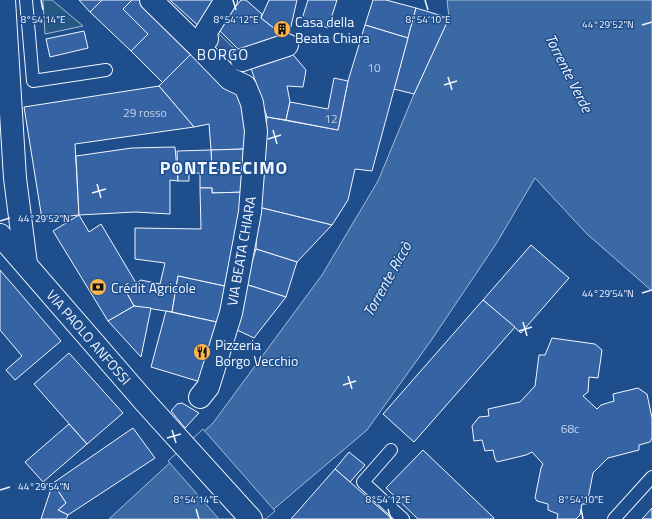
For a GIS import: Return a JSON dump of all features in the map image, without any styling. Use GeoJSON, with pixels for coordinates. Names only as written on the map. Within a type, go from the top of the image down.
{"type":"FeatureCollection","features":[{"type":"Feature","properties":{"kind":"street"},"geometry":{"type":"LineString","coordinates":[[4,0],[15,178],[26,264]]}},
{"type":"Feature","properties":{"kind":"street","name":"VIA BEATA CHIARA"},"geometry":{"type":"LineString","coordinates":[[151,0],[230,79],[245,86],[252,103],[256,131],[250,212],[231,314],[208,388],[200,397]]}},
{"type":"Feature","properties":{"kind":"street"},"geometry":{"type":"LineString","coordinates":[[207,40],[206,32],[226,0]]}},
{"type":"Feature","properties":{"kind":"street"},"geometry":{"type":"LineString","coordinates":[[242,60],[287,45]]}},
{"type":"Feature","properties":{"kind":"street","name":"VIA PAOLO ANFOSSI"},"geometry":{"type":"LineString","coordinates":[[0,234],[145,402],[251,519]]}},
{"type":"Feature","properties":{"kind":"lane"},"geometry":{"type":"LineString","coordinates":[[26,0],[32,81],[106,70]]}},
{"type":"Feature","properties":{"kind":"lane"},"geometry":{"type":"LineString","coordinates":[[391,450],[363,482],[403,519]]}},
{"type":"Feature","properties":{"kind":"lane"},"geometry":{"type":"LineString","coordinates":[[614,519],[652,477]]}},
{"type":"Feature","properties":{"kind":"shaded area"},"geometry":{"type":"Polygon","coordinates":[[[43,0],[52,0],[83,26],[45,34],[43,0]]]}},
{"type":"Feature","properties":{"kind":"shaded area"},"geometry":{"type":"Polygon","coordinates":[[[216,31],[242,56],[243,67],[230,79],[199,47],[216,31]]]}},
{"type":"Feature","properties":{"kind":"water"},"geometry":{"type":"Polygon","coordinates":[[[447,0],[652,0],[652,291],[587,234],[535,178],[496,244],[430,342],[367,430],[262,519],[109,519],[213,423],[322,275],[378,181],[414,94],[449,18],[447,0]]]}},
{"type":"Feature","properties":{"kind":"pier"},"geometry":{"type":"Polygon","coordinates":[[[203,429],[275,511],[266,519],[219,519],[168,461],[203,429]]]}},
{"type":"Feature","properties":{"kind":"building"},"geometry":{"type":"Polygon","coordinates":[[[79,0],[102,0],[90,12],[79,0]]]}},
{"type":"Feature","properties":{"kind":"building"},"geometry":{"type":"Polygon","coordinates":[[[102,0],[132,0],[123,9],[148,34],[131,51],[90,12],[102,0]]]}},
{"type":"Feature","properties":{"kind":"building"},"geometry":{"type":"Polygon","coordinates":[[[132,0],[144,0],[195,50],[163,83],[131,51],[148,34],[123,9],[132,0]]]}},
{"type":"Feature","properties":{"kind":"building"},"geometry":{"type":"Polygon","coordinates":[[[170,0],[219,0],[202,29],[170,0]]]}},
{"type":"Feature","properties":{"kind":"building"},"geometry":{"type":"Polygon","coordinates":[[[241,0],[246,0],[262,14],[261,18],[288,39],[243,54],[218,29],[241,0]]]}},
{"type":"Feature","properties":{"kind":"building","name":"Casa della Beata Chiara"},"geometry":{"type":"Polygon","coordinates":[[[269,0],[297,0],[288,39],[261,18],[269,0]]]}},
{"type":"Feature","properties":{"kind":"building"},"geometry":{"type":"Polygon","coordinates":[[[308,0],[337,0],[328,28],[302,19],[308,0]]]}},
{"type":"Feature","properties":{"kind":"building"},"geometry":{"type":"Polygon","coordinates":[[[373,0],[386,0],[416,8],[408,38],[365,25],[373,0]]]}},
{"type":"Feature","properties":{"kind":"building"},"geometry":{"type":"Polygon","coordinates":[[[416,8],[449,18],[414,94],[394,89],[416,8]]]}},
{"type":"Feature","properties":{"kind":"building"},"geometry":{"type":"Polygon","coordinates":[[[365,25],[408,38],[372,171],[355,169],[348,200],[332,225],[258,207],[267,117],[338,130],[348,81],[365,25]]]}},
{"type":"Feature","properties":{"kind":"building"},"geometry":{"type":"Polygon","coordinates":[[[84,31],[88,48],[50,57],[46,39],[84,31]]]}},
{"type":"Feature","properties":{"kind":"building"},"geometry":{"type":"Polygon","coordinates":[[[195,50],[238,93],[245,119],[245,149],[211,150],[209,124],[194,127],[159,86],[195,50]]]}},
{"type":"Feature","properties":{"kind":"building"},"geometry":{"type":"Polygon","coordinates":[[[289,50],[306,70],[303,87],[287,86],[290,102],[286,120],[267,117],[250,65],[289,50]]]}},
{"type":"Feature","properties":{"kind":"building"},"geometry":{"type":"Polygon","coordinates":[[[334,78],[348,81],[338,130],[286,120],[290,102],[328,109],[334,78]]]}},
{"type":"Feature","properties":{"kind":"building"},"geometry":{"type":"Polygon","coordinates":[[[159,86],[194,127],[75,144],[79,215],[42,219],[24,107],[159,86]]]}},
{"type":"Feature","properties":{"kind":"building"},"geometry":{"type":"Polygon","coordinates":[[[175,147],[178,181],[170,180],[170,214],[135,212],[79,215],[76,156],[132,148],[175,147]]]}},
{"type":"Feature","properties":{"kind":"building"},"geometry":{"type":"Polygon","coordinates":[[[245,149],[243,169],[212,170],[211,150],[245,149]]]}},
{"type":"Feature","properties":{"kind":"building"},"geometry":{"type":"Polygon","coordinates":[[[211,150],[212,170],[243,169],[246,192],[212,193],[212,188],[200,188],[200,173],[189,173],[189,181],[178,181],[177,151],[211,150]]]}},
{"type":"Feature","properties":{"kind":"building"},"geometry":{"type":"Polygon","coordinates":[[[200,188],[212,188],[212,193],[246,192],[229,287],[178,276],[172,312],[134,306],[125,290],[141,280],[160,284],[165,263],[135,259],[135,228],[201,229],[200,188]]]}},
{"type":"Feature","properties":{"kind":"building"},"geometry":{"type":"Polygon","coordinates":[[[258,207],[332,225],[297,262],[256,249],[258,207]]]}},
{"type":"Feature","properties":{"kind":"building"},"geometry":{"type":"Polygon","coordinates":[[[79,215],[89,232],[101,224],[136,283],[125,290],[134,306],[108,321],[53,231],[79,215]]]}},
{"type":"Feature","properties":{"kind":"building"},"geometry":{"type":"Polygon","coordinates":[[[531,245],[569,278],[521,333],[483,300],[531,245]]]}},
{"type":"Feature","properties":{"kind":"building"},"geometry":{"type":"Polygon","coordinates":[[[256,249],[297,262],[286,297],[245,284],[256,249]]]}},
{"type":"Feature","properties":{"kind":"building"},"geometry":{"type":"Polygon","coordinates":[[[0,270],[61,341],[15,380],[6,370],[22,356],[0,330],[0,270]]]}},
{"type":"Feature","properties":{"kind":"building"},"geometry":{"type":"Polygon","coordinates":[[[178,276],[229,287],[221,323],[172,312],[178,276]]]}},
{"type":"Feature","properties":{"kind":"building"},"geometry":{"type":"Polygon","coordinates":[[[245,284],[286,297],[254,338],[235,329],[245,284]]]}},
{"type":"Feature","properties":{"kind":"building"},"geometry":{"type":"Polygon","coordinates":[[[483,300],[515,327],[414,442],[383,414],[483,300]]]}},
{"type":"Feature","properties":{"kind":"building"},"geometry":{"type":"Polygon","coordinates":[[[134,306],[151,308],[141,357],[108,321],[134,306]]]}},
{"type":"Feature","properties":{"kind":"building"},"geometry":{"type":"Polygon","coordinates":[[[166,311],[221,323],[204,383],[151,367],[166,311]]]}},
{"type":"Feature","properties":{"kind":"building"},"geometry":{"type":"Polygon","coordinates":[[[552,338],[595,344],[602,350],[598,378],[589,377],[588,392],[583,396],[597,409],[601,405],[614,401],[613,394],[638,388],[647,394],[652,418],[652,438],[650,442],[639,445],[639,450],[608,458],[593,473],[587,504],[582,504],[580,515],[576,519],[557,519],[558,514],[548,510],[548,504],[537,501],[535,498],[543,464],[532,452],[526,455],[497,462],[493,450],[485,451],[482,440],[474,441],[472,426],[479,417],[489,416],[488,409],[520,402],[535,386],[539,355],[545,355],[552,338]]]}},
{"type":"Feature","properties":{"kind":"building"},"geometry":{"type":"Polygon","coordinates":[[[69,353],[123,413],[87,444],[34,384],[69,353]]]}},
{"type":"Feature","properties":{"kind":"building"},"geometry":{"type":"Polygon","coordinates":[[[182,403],[199,413],[185,428],[171,411],[177,404],[182,403]]]}},
{"type":"Feature","properties":{"kind":"building"},"geometry":{"type":"Polygon","coordinates":[[[69,424],[87,444],[43,482],[25,462],[69,424]]]}},
{"type":"Feature","properties":{"kind":"building"},"geometry":{"type":"Polygon","coordinates":[[[133,428],[155,458],[68,515],[58,510],[66,503],[53,483],[133,428]]]}},
{"type":"Feature","properties":{"kind":"building"},"geometry":{"type":"Polygon","coordinates":[[[423,450],[494,518],[418,519],[386,488],[423,450]]]}},
{"type":"Feature","properties":{"kind":"building"},"geometry":{"type":"Polygon","coordinates":[[[349,452],[365,465],[350,482],[335,469],[349,452]]]}},
{"type":"Feature","properties":{"kind":"building"},"geometry":{"type":"Polygon","coordinates":[[[335,469],[350,482],[392,519],[291,519],[335,469]]]}},
{"type":"Feature","properties":{"kind":"building"},"geometry":{"type":"Polygon","coordinates":[[[53,483],[66,503],[58,510],[68,515],[66,519],[41,519],[53,483]]]}},
{"type":"Feature","properties":{"kind":"building"},"geometry":{"type":"Polygon","coordinates":[[[652,508],[652,519],[642,519],[652,508]]]}},
{"type":"Feature","properties":{"kind":"place","name":"Casa della Beata Chiara"},"geometry":{"type":"Point","coordinates":[282,29]}},
{"type":"Feature","properties":{"kind":"place","name":"Crédit Agricole"},"geometry":{"type":"Point","coordinates":[98,287]}},
{"type":"Feature","properties":{"kind":"place","name":"Pizzeria Borgo Vecchio"},"geometry":{"type":"Point","coordinates":[202,352]}},
{"type":"Feature","properties":{"kind":"district","name":"BORGO"},"geometry":{"type":"Point","coordinates":[223,54]}},
{"type":"Feature","properties":{"kind":"district","name":"PONTEDECIMO"},"geometry":{"type":"Point","coordinates":[224,167]}},
{"type":"Feature","properties":{"kind":"water label","name":"Torrente Verde"},"geometry":{"type":"Point","coordinates":[569,73]}},
{"type":"Feature","properties":{"kind":"water label","name":"Torrente Riccò"},"geometry":{"type":"Point","coordinates":[387,279]}}]}
